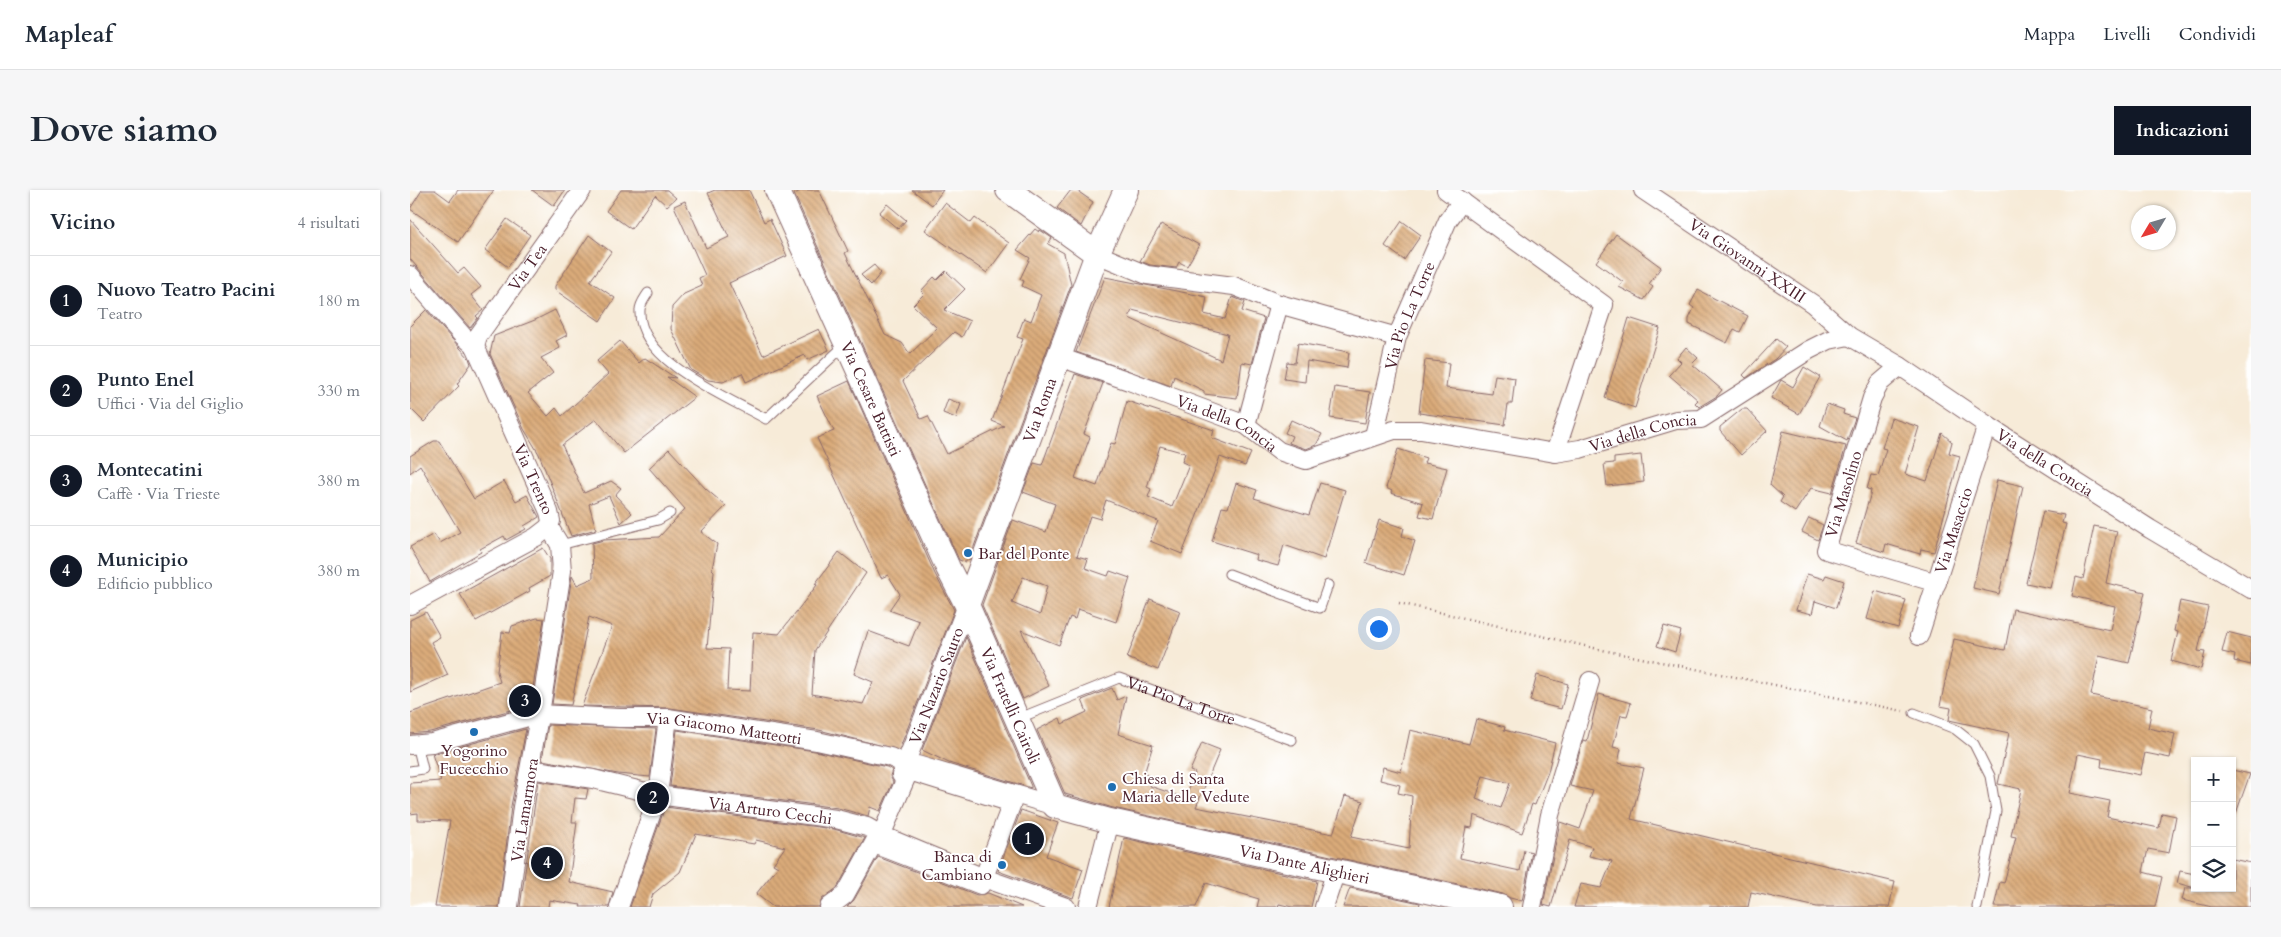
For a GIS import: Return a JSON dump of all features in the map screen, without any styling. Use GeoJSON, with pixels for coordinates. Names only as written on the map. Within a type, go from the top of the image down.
{"type":"FeatureCollection","features":[{"type":"Feature","properties":{"kind":"street","name":"Via Tea"},"geometry":{"type":"LineString","coordinates":[[475,346],[478,336],[582,190]]}},
{"type":"Feature","properties":{"kind":"street","name":"Via Cesare Battisti"},"geometry":{"type":"LineString","coordinates":[[777,190],[948,568],[967,605]]}},
{"type":"Feature","properties":{"kind":"street"},"geometry":{"type":"LineString","coordinates":[[1008,190],[1097,254],[1147,275],[1234,286],[1278,304],[1397,337]]}},
{"type":"Feature","properties":{"kind":"street","name":"Via Roma"},"geometry":{"type":"LineString","coordinates":[[967,605],[1097,254],[1126,190]]}},
{"type":"Feature","properties":{"kind":"street"},"geometry":{"type":"LineString","coordinates":[[1446,190],[1604,305],[1555,453]]}},
{"type":"Feature","properties":{"kind":"street","name":"Via Giovanni XXIII"},"geometry":{"type":"LineString","coordinates":[[1643,190],[1813,304],[1849,336]]}},
{"type":"Feature","properties":{"kind":"street","name":"Via Pio La Torre"},"geometry":{"type":"LineString","coordinates":[[1374,436],[1397,337],[1448,220],[1462,201]]}},
{"type":"Feature","properties":{"kind":"street","name":"Via Trento"},"geometry":{"type":"LineString","coordinates":[[410,275],[463,336],[475,346],[549,512],[551,521],[549,527],[560,545],[562,571],[539,714]]}},
{"type":"Feature","properties":{"kind":"street"},"geometry":{"type":"LineString","coordinates":[[1246,425],[1278,304]]}},
{"type":"Feature","properties":{"kind":"street","name":"Via della Concia"},"geometry":{"type":"LineString","coordinates":[[1059,357],[1130,381],[1246,425],[1279,451],[1306,460],[1394,430],[1421,430],[1555,453],[1580,449],[1676,420],[1701,419],[1809,350],[1829,340],[1849,336],[1900,366],[1987,425],[2150,530],[2251,589]]}},
{"type":"Feature","properties":{"kind":"street","name":"Via Masolino"},"geometry":{"type":"LineString","coordinates":[[1900,366],[1880,383],[1872,398],[1826,550],[1936,583]]}},
{"type":"Feature","properties":{"kind":"street","name":"Via Masaccio"},"geometry":{"type":"LineString","coordinates":[[1919,636],[1987,425]]}},
{"type":"Feature","properties":{"kind":"street"},"geometry":{"type":"LineString","coordinates":[[410,605],[536,537],[549,527]]}},
{"type":"Feature","properties":{"kind":"street"},"geometry":{"type":"LineString","coordinates":[[948,568],[963,575],[975,573],[981,566]]}},
{"type":"Feature","properties":{"kind":"street","name":"Via Fratelli Cairoli"},"geometry":{"type":"LineString","coordinates":[[967,605],[1055,806]]}},
{"type":"Feature","properties":{"kind":"street","name":"Via Nazario Sauro"},"geometry":{"type":"LineString","coordinates":[[880,835],[905,764],[967,605]]}},
{"type":"Feature","properties":{"kind":"street"},"geometry":{"type":"LineString","coordinates":[[1532,907],[1550,815],[1590,681]]}},
{"type":"Feature","properties":{"kind":"street","name":"Via Giacomo Matteotti"},"geometry":{"type":"LineString","coordinates":[[413,744],[432,743],[539,714],[619,718],[668,718],[817,741],[890,757],[905,764],[918,765],[1055,806]]}},
{"type":"Feature","properties":{"kind":"street","name":"Via Lamarmora"},"geometry":{"type":"LineString","coordinates":[[509,907],[522,807],[539,714]]}},
{"type":"Feature","properties":{"kind":"street"},"geometry":{"type":"LineString","coordinates":[[619,907],[658,795],[668,718]]}},
{"type":"Feature","properties":{"kind":"street","name":"Via Arturo Cecchi"},"geometry":{"type":"LineString","coordinates":[[530,769],[593,779],[658,795],[836,819],[868,827],[880,835],[984,878],[1066,907]]}},
{"type":"Feature","properties":{"kind":"street"},"geometry":{"type":"LineString","coordinates":[[829,907],[843,901],[880,835],[909,771],[1012,803],[984,878]]}},
{"type":"Feature","properties":{"kind":"street","name":"Via Dante Alighieri"},"geometry":{"type":"LineString","coordinates":[[1055,806],[1110,821],[1500,907]]}},
{"type":"Feature","properties":{"kind":"street"},"geometry":{"type":"LineString","coordinates":[[1088,907],[1110,821]]}},
{"type":"Feature","properties":{"kind":"street"},"geometry":{"type":"LineString","coordinates":[[1324,907],[1336,871]]}},
{"type":"Feature","properties":{"kind":"lane"},"geometry":{"type":"LineString","coordinates":[[648,293],[640,308],[641,325],[656,351],[684,374],[766,419],[846,343]]}},
{"type":"Feature","properties":{"kind":"lane"},"geometry":{"type":"LineString","coordinates":[[560,545],[658,520],[670,513]]}},
{"type":"Feature","properties":{"kind":"lane"},"geometry":{"type":"LineString","coordinates":[[1229,574],[1320,608],[1328,585]]}},
{"type":"Feature","properties":{"kind":"lane","name":"Via Pio La Torre"},"geometry":{"type":"LineString","coordinates":[[1017,719],[1120,678],[1292,740]]}},
{"type":"Feature","properties":{"kind":"lane"},"geometry":{"type":"LineString","coordinates":[[1914,713],[1955,730],[1974,744],[1990,776],[1996,810],[1977,907]]}},
{"type":"Feature","properties":{"kind":"lane"},"geometry":{"type":"LineString","coordinates":[[410,771],[423,769],[413,744]]}},
{"type":"Feature","properties":{"kind":"path"},"geometry":{"type":"LineString","coordinates":[[1399,603],[1607,650],[1914,713]]}},
{"type":"Feature","properties":{"kind":"building"},"geometry":{"type":"Polygon","coordinates":[[[422,190],[435,190],[450,201],[458,190],[494,190],[458,242],[410,209],[422,190]]]}},
{"type":"Feature","properties":{"kind":"building"},"geometry":{"type":"Polygon","coordinates":[[[532,190],[565,190],[554,206],[532,190]]]}},
{"type":"Feature","properties":{"kind":"building"},"geometry":{"type":"Polygon","coordinates":[[[621,190],[667,190],[676,198],[667,206],[655,195],[631,229],[606,211],[621,190]]]}},
{"type":"Feature","properties":{"kind":"building"},"geometry":{"type":"Polygon","coordinates":[[[715,190],[749,190],[764,222],[770,219],[787,256],[729,283],[763,355],[819,329],[829,350],[807,360],[805,355],[746,382],[742,373],[723,382],[708,380],[691,370],[671,329],[672,307],[684,294],[702,286],[699,278],[705,275],[674,206],[685,201],[706,248],[729,237],[708,193],[715,190]]]}},
{"type":"Feature","properties":{"kind":"building"},"geometry":{"type":"Polygon","coordinates":[[[803,190],[819,190],[848,251],[845,253],[885,335],[902,343],[910,354],[937,328],[913,305],[924,294],[921,291],[934,277],[937,280],[946,271],[965,289],[944,310],[970,321],[962,337],[954,332],[903,381],[921,419],[928,416],[947,454],[1004,426],[992,421],[1023,339],[1017,337],[1024,318],[1031,321],[1041,295],[1022,286],[1024,281],[1020,279],[1030,258],[1017,250],[1035,229],[1052,238],[1048,244],[1064,253],[1071,285],[969,560],[965,562],[959,560],[794,194],[803,190]]]}},
{"type":"Feature","properties":{"kind":"building"},"geometry":{"type":"Polygon","coordinates":[[[912,190],[943,190],[932,205],[912,190]]]}},
{"type":"Feature","properties":{"kind":"building"},"geometry":{"type":"Polygon","coordinates":[[[1071,190],[1076,190],[1093,202],[1081,226],[1057,208],[1071,190]]]}},
{"type":"Feature","properties":{"kind":"building"},"geometry":{"type":"Polygon","coordinates":[[[945,203],[971,223],[975,218],[1009,243],[987,273],[925,230],[945,203]]]}},
{"type":"Feature","properties":{"kind":"building"},"geometry":{"type":"Polygon","coordinates":[[[887,204],[906,220],[898,229],[879,213],[887,204]]]}},
{"type":"Feature","properties":{"kind":"building"},"geometry":{"type":"Polygon","coordinates":[[[410,219],[458,273],[464,268],[481,287],[471,295],[483,310],[476,316],[478,318],[470,328],[410,259],[410,219]]]}},
{"type":"Feature","properties":{"kind":"building"},"geometry":{"type":"Polygon","coordinates":[[[507,219],[530,235],[508,267],[485,250],[507,219]]]}},
{"type":"Feature","properties":{"kind":"building"},"geometry":{"type":"Polygon","coordinates":[[[1402,221],[1421,235],[1404,260],[1385,246],[1402,221]]]}},
{"type":"Feature","properties":{"kind":"building"},"geometry":{"type":"Polygon","coordinates":[[[1161,224],[1199,245],[1187,266],[1179,262],[1176,268],[1150,265],[1140,261],[1161,224]]]}},
{"type":"Feature","properties":{"kind":"building"},"geometry":{"type":"Polygon","coordinates":[[[1616,234],[1661,267],[1649,284],[1653,287],[1644,300],[1619,287],[1623,282],[1596,262],[1616,234]]]}},
{"type":"Feature","properties":{"kind":"building"},"geometry":{"type":"Polygon","coordinates":[[[589,235],[611,252],[590,281],[615,298],[600,321],[555,290],[555,286],[589,235]]]}},
{"type":"Feature","properties":{"kind":"building"},"geometry":{"type":"Polygon","coordinates":[[[874,265],[881,273],[871,285],[861,275],[874,265]]]}},
{"type":"Feature","properties":{"kind":"building"},"geometry":{"type":"Polygon","coordinates":[[[1105,277],[1207,297],[1204,314],[1225,319],[1232,297],[1245,302],[1242,311],[1264,318],[1252,364],[1242,362],[1237,398],[1204,394],[1204,391],[1174,376],[1171,386],[1076,352],[1105,277]],[[1132,310],[1129,318],[1221,360],[1228,334],[1132,310]]]}},
{"type":"Feature","properties":{"kind":"building"},"geometry":{"type":"Polygon","coordinates":[[[1698,290],[1748,316],[1740,332],[1734,329],[1727,343],[1689,324],[1694,308],[1690,305],[1698,290]]]}},
{"type":"Feature","properties":{"kind":"building"},"geometry":{"type":"Polygon","coordinates":[[[426,310],[469,358],[471,364],[457,384],[459,386],[424,422],[410,408],[410,326],[426,310]]]}},
{"type":"Feature","properties":{"kind":"building"},"geometry":{"type":"Polygon","coordinates":[[[555,310],[567,335],[556,341],[560,348],[541,358],[553,373],[528,393],[548,416],[556,408],[562,416],[608,374],[597,361],[620,341],[639,363],[645,358],[676,378],[667,377],[695,397],[624,453],[596,419],[562,445],[584,493],[611,481],[621,488],[615,495],[632,513],[621,523],[609,496],[589,504],[596,529],[571,536],[539,454],[524,429],[490,354],[494,336],[555,310]]]}},
{"type":"Feature","properties":{"kind":"building"},"geometry":{"type":"Polygon","coordinates":[[[1629,318],[1660,328],[1635,408],[1605,398],[1629,318]]]}},
{"type":"Feature","properties":{"kind":"building"},"geometry":{"type":"Polygon","coordinates":[[[1776,339],[1786,347],[1775,359],[1746,378],[1743,375],[1776,339]]]}},
{"type":"Feature","properties":{"kind":"building"},"geometry":{"type":"Polygon","coordinates":[[[1298,343],[1349,352],[1347,368],[1307,361],[1305,382],[1284,379],[1287,362],[1295,363],[1298,343]]]}},
{"type":"Feature","properties":{"kind":"building"},"geometry":{"type":"Polygon","coordinates":[[[1686,347],[1698,358],[1692,364],[1722,390],[1717,396],[1699,407],[1695,403],[1698,400],[1669,375],[1681,362],[1677,358],[1686,347]]]}},
{"type":"Feature","properties":{"kind":"building"},"geometry":{"type":"Polygon","coordinates":[[[1425,360],[1449,363],[1446,388],[1492,394],[1495,375],[1515,378],[1512,404],[1508,404],[1505,425],[1419,413],[1425,360]]]}},
{"type":"Feature","properties":{"kind":"building"},"geometry":{"type":"Polygon","coordinates":[[[1804,367],[1820,377],[1799,414],[1771,398],[1781,380],[1793,387],[1804,367]]]}},
{"type":"Feature","properties":{"kind":"building"},"geometry":{"type":"Polygon","coordinates":[[[1075,374],[1103,383],[1084,434],[1090,437],[1075,478],[1097,486],[1111,443],[1115,444],[1127,401],[1214,430],[1212,438],[1251,453],[1245,466],[1220,457],[1182,554],[1150,541],[1158,521],[1106,500],[1100,519],[1090,516],[1077,556],[1088,559],[1085,568],[1108,576],[1110,571],[1130,578],[1116,622],[1078,609],[1075,619],[1070,617],[1059,645],[1021,630],[1049,686],[1023,699],[982,605],[1013,520],[1046,532],[1055,504],[1023,492],[1034,463],[1042,465],[1075,374]],[[1160,446],[1147,487],[1151,489],[1148,497],[1172,507],[1189,465],[1182,462],[1185,453],[1160,446]],[[1023,577],[1012,603],[1040,615],[1047,586],[1023,577]]]}},
{"type":"Feature","properties":{"kind":"building"},"geometry":{"type":"Polygon","coordinates":[[[849,381],[935,574],[954,610],[899,750],[819,730],[670,708],[582,706],[612,626],[589,617],[571,705],[552,704],[572,576],[577,585],[593,578],[592,543],[604,540],[659,537],[685,509],[649,468],[669,449],[706,489],[726,506],[701,532],[717,544],[712,569],[714,571],[707,648],[729,649],[727,690],[750,691],[753,632],[779,634],[817,585],[815,584],[839,552],[866,573],[815,650],[812,694],[863,704],[873,682],[854,674],[868,631],[909,646],[919,621],[889,610],[900,594],[888,575],[881,578],[817,438],[834,431],[817,396],[849,381]]]}},
{"type":"Feature","properties":{"kind":"building"},"geometry":{"type":"Polygon","coordinates":[[[1335,387],[1370,392],[1365,423],[1330,418],[1335,387]]]}},
{"type":"Feature","properties":{"kind":"building"},"geometry":{"type":"Polygon","coordinates":[[[948,399],[961,404],[956,418],[943,413],[948,399]]]}},
{"type":"Feature","properties":{"kind":"building"},"geometry":{"type":"Polygon","coordinates":[[[1827,404],[1844,410],[1843,414],[1855,418],[1847,441],[1820,426],[1827,404]]]}},
{"type":"Feature","properties":{"kind":"building"},"geometry":{"type":"Polygon","coordinates":[[[1742,409],[1747,409],[1767,431],[1741,455],[1720,431],[1720,427],[1742,409]]]}},
{"type":"Feature","properties":{"kind":"building"},"geometry":{"type":"Polygon","coordinates":[[[1891,418],[1919,427],[1905,474],[1927,481],[1942,433],[1952,442],[1949,453],[1960,456],[1934,552],[1921,549],[1920,554],[1886,544],[1884,552],[1856,543],[1870,496],[1871,490],[1867,489],[1871,475],[1878,476],[1886,449],[1882,448],[1891,418]]]}},
{"type":"Feature","properties":{"kind":"building"},"geometry":{"type":"Polygon","coordinates":[[[1291,420],[1322,434],[1316,445],[1306,449],[1289,443],[1292,436],[1285,433],[1291,420]]]}},
{"type":"Feature","properties":{"kind":"building"},"geometry":{"type":"Polygon","coordinates":[[[1783,431],[1846,446],[1832,493],[1811,488],[1795,512],[1780,502],[1783,497],[1770,485],[1783,431]]]}},
{"type":"Feature","properties":{"kind":"building"},"geometry":{"type":"Polygon","coordinates":[[[434,441],[439,441],[474,499],[504,481],[516,501],[527,495],[539,517],[524,526],[526,529],[506,540],[504,536],[480,549],[481,552],[430,582],[410,547],[434,534],[440,543],[460,532],[420,465],[410,473],[410,456],[434,441]]]}},
{"type":"Feature","properties":{"kind":"building"},"geometry":{"type":"Polygon","coordinates":[[[1398,449],[1426,458],[1424,463],[1447,468],[1433,519],[1419,516],[1423,503],[1391,493],[1392,491],[1386,488],[1398,449]]]}},
{"type":"Feature","properties":{"kind":"building"},"geometry":{"type":"Polygon","coordinates":[[[1641,455],[1644,482],[1607,486],[1604,464],[1614,463],[1614,458],[1641,455]]]}},
{"type":"Feature","properties":{"kind":"building"},"geometry":{"type":"Polygon","coordinates":[[[1997,480],[2023,486],[1999,594],[1973,588],[1997,480]]]}},
{"type":"Feature","properties":{"kind":"building"},"geometry":{"type":"Polygon","coordinates":[[[1236,483],[1257,490],[1254,498],[1309,515],[1320,483],[1345,490],[1324,559],[1284,545],[1278,566],[1256,560],[1257,555],[1212,541],[1222,507],[1228,508],[1236,483]]]}},
{"type":"Feature","properties":{"kind":"building"},"geometry":{"type":"Polygon","coordinates":[[[2043,511],[2064,515],[2062,523],[2066,524],[2050,588],[2026,583],[2043,511]]]}},
{"type":"Feature","properties":{"kind":"building"},"geometry":{"type":"Polygon","coordinates":[[[1809,518],[1823,525],[1818,540],[1802,532],[1809,518]]]}},
{"type":"Feature","properties":{"kind":"building"},"geometry":{"type":"Polygon","coordinates":[[[1379,520],[1404,528],[1402,536],[1415,541],[1404,575],[1366,563],[1379,520]]]}},
{"type":"Feature","properties":{"kind":"building"},"geometry":{"type":"Polygon","coordinates":[[[2094,526],[2117,531],[2106,583],[2145,592],[2129,663],[2099,656],[2091,695],[2152,708],[2148,728],[2175,734],[2170,758],[2145,753],[2140,775],[2101,767],[2102,759],[2078,754],[2070,793],[2110,801],[2107,817],[2159,828],[2162,813],[2176,816],[2169,853],[2148,849],[2143,872],[2162,877],[2155,907],[1994,907],[2000,882],[2004,883],[2016,837],[2011,836],[2021,789],[1998,784],[2009,733],[1949,720],[1951,708],[1940,706],[1954,639],[2005,650],[2013,609],[2110,630],[2115,606],[2072,596],[2076,577],[2083,579],[2094,526]]]}},
{"type":"Feature","properties":{"kind":"building"},"geometry":{"type":"Polygon","coordinates":[[[543,548],[550,559],[550,576],[529,588],[530,591],[476,621],[460,594],[543,548]]]}},
{"type":"Feature","properties":{"kind":"building"},"geometry":{"type":"Polygon","coordinates":[[[1807,574],[1824,579],[1826,575],[1844,581],[1836,608],[1815,601],[1812,614],[1796,610],[1807,574]]]}},
{"type":"Feature","properties":{"kind":"building"},"geometry":{"type":"Polygon","coordinates":[[[1875,591],[1906,600],[1898,628],[1867,619],[1875,591]]]}},
{"type":"Feature","properties":{"kind":"building"},"geometry":{"type":"Polygon","coordinates":[[[1150,599],[1180,611],[1158,670],[1127,658],[1150,599]]]}},
{"type":"Feature","properties":{"kind":"building"},"geometry":{"type":"Polygon","coordinates":[[[2180,601],[2208,607],[2198,651],[2205,652],[2201,669],[2171,661],[2178,632],[2174,631],[2180,601]]]}},
{"type":"Feature","properties":{"kind":"building"},"geometry":{"type":"Polygon","coordinates":[[[426,612],[440,637],[431,642],[448,675],[410,692],[410,620],[426,612]]]}},
{"type":"Feature","properties":{"kind":"building"},"geometry":{"type":"Polygon","coordinates":[[[537,618],[544,619],[530,705],[430,732],[410,734],[410,713],[500,682],[497,672],[502,632],[510,633],[512,626],[537,618]]]}},
{"type":"Feature","properties":{"kind":"building"},"geometry":{"type":"Polygon","coordinates":[[[1664,626],[1681,631],[1675,652],[1657,646],[1664,626]]]}},
{"type":"Feature","properties":{"kind":"building"},"geometry":{"type":"Polygon","coordinates":[[[2227,632],[2251,638],[2251,665],[2234,661],[2235,655],[2222,652],[2227,632]]]}},
{"type":"Feature","properties":{"kind":"building"},"geometry":{"type":"Polygon","coordinates":[[[966,637],[1031,788],[949,763],[922,750],[966,637]]]}},
{"type":"Feature","properties":{"kind":"building"},"geometry":{"type":"Polygon","coordinates":[[[1537,675],[1568,684],[1561,709],[1530,701],[1537,675]]]}},
{"type":"Feature","properties":{"kind":"building"},"geometry":{"type":"Polygon","coordinates":[[[1112,688],[1117,700],[1126,696],[1118,734],[1153,745],[1144,774],[1153,777],[1150,786],[1185,798],[1195,773],[1190,771],[1202,743],[1220,750],[1196,807],[1333,834],[1345,796],[1363,801],[1351,837],[1409,849],[1412,796],[1398,793],[1400,785],[1380,780],[1383,767],[1401,772],[1410,730],[1469,744],[1476,719],[1505,727],[1504,730],[1555,743],[1548,772],[1535,805],[1532,804],[1522,833],[1474,815],[1472,828],[1466,827],[1460,858],[1520,871],[1524,850],[1532,852],[1522,901],[1503,894],[1113,808],[1065,794],[1037,730],[1060,718],[1062,724],[1087,712],[1082,700],[1112,688]],[[1483,776],[1476,799],[1501,808],[1510,783],[1483,776]]]}},
{"type":"Feature","properties":{"kind":"building"},"geometry":{"type":"Polygon","coordinates":[[[1599,694],[1631,703],[1627,716],[1621,715],[1613,747],[1621,749],[1618,763],[1644,768],[1631,819],[1895,882],[1889,907],[1817,907],[1751,892],[1748,907],[1574,907],[1581,884],[1601,888],[1612,861],[1589,856],[1592,847],[1570,840],[1551,907],[1543,905],[1560,822],[1580,829],[1593,791],[1570,786],[1583,740],[1587,741],[1599,694]]]}},
{"type":"Feature","properties":{"kind":"building"},"geometry":{"type":"Polygon","coordinates":[[[548,725],[656,729],[650,777],[618,774],[542,760],[548,725]]]}},
{"type":"Feature","properties":{"kind":"building"},"geometry":{"type":"Polygon","coordinates":[[[526,729],[511,806],[499,907],[435,907],[450,821],[418,820],[418,813],[410,814],[410,783],[441,781],[432,754],[526,729]]]}},
{"type":"Feature","properties":{"kind":"building"},"geometry":{"type":"Polygon","coordinates":[[[677,730],[815,751],[887,767],[892,770],[890,776],[893,782],[880,811],[870,807],[868,816],[838,808],[670,786],[677,730]]]}},
{"type":"Feature","properties":{"kind":"building"},"geometry":{"type":"Polygon","coordinates":[[[2236,771],[2250,774],[2236,813],[2236,771]]]}},
{"type":"Feature","properties":{"kind":"building"},"geometry":{"type":"Polygon","coordinates":[[[538,781],[588,789],[586,799],[575,798],[572,822],[577,822],[569,882],[613,892],[609,907],[580,907],[581,905],[549,900],[548,907],[520,907],[538,781]]]}},
{"type":"Feature","properties":{"kind":"building"},"geometry":{"type":"Polygon","coordinates":[[[665,807],[834,829],[865,838],[837,888],[822,899],[819,907],[773,907],[756,894],[778,867],[773,864],[785,847],[756,840],[754,844],[696,834],[680,872],[653,894],[649,907],[630,907],[665,807]]]}},
{"type":"Feature","properties":{"kind":"building"},"geometry":{"type":"Polygon","coordinates":[[[1021,810],[1058,823],[1046,856],[1083,869],[1073,898],[998,871],[1021,810]]]}},
{"type":"Feature","properties":{"kind":"building"},"geometry":{"type":"Polygon","coordinates":[[[1124,838],[1317,881],[1311,907],[1292,907],[1279,904],[1278,907],[1257,907],[1259,899],[1206,883],[1196,907],[1109,907],[1124,838]]]}},
{"type":"Feature","properties":{"kind":"building"},"geometry":{"type":"Polygon","coordinates":[[[878,857],[977,895],[988,893],[1022,907],[847,907],[854,900],[878,857]]]}},
{"type":"Feature","properties":{"kind":"building"},"geometry":{"type":"Polygon","coordinates":[[[2236,860],[2251,863],[2251,907],[2212,907],[2182,900],[2185,888],[2191,888],[2191,892],[2236,892],[2236,860]]]}},
{"type":"Feature","properties":{"kind":"building"},"geometry":{"type":"Polygon","coordinates":[[[2180,871],[2191,873],[2191,887],[2177,883],[2180,871]]]}},
{"type":"Feature","properties":{"kind":"building"},"geometry":{"type":"Polygon","coordinates":[[[1350,888],[1420,903],[1419,907],[1343,907],[1350,888]]]}},
{"type":"Feature","properties":{"kind":"place","name":"Bar del Ponte"},"geometry":{"type":"Point","coordinates":[968,553]}},
{"type":"Feature","properties":{"kind":"place","name":"Montecatini"},"geometry":{"type":"Point","coordinates":[525,701]}},
{"type":"Feature","properties":{"kind":"place","name":"Yogorino Fucecchio"},"geometry":{"type":"Point","coordinates":[474,732]}},
{"type":"Feature","properties":{"kind":"place","name":"Chiesa di Santa Maria delle Vedute"},"geometry":{"type":"Point","coordinates":[1112,787]}},
{"type":"Feature","properties":{"kind":"place","name":"Punto Enel"},"geometry":{"type":"Point","coordinates":[653,798]}},
{"type":"Feature","properties":{"kind":"place","name":"Nuovo Teatro Pacini"},"geometry":{"type":"Point","coordinates":[1028,839]}},
{"type":"Feature","properties":{"kind":"place","name":"Municipio"},"geometry":{"type":"Point","coordinates":[547,863]}},
{"type":"Feature","properties":{"kind":"place","name":"Banca di Cambiano"},"geometry":{"type":"Point","coordinates":[1002,865]}}]}
